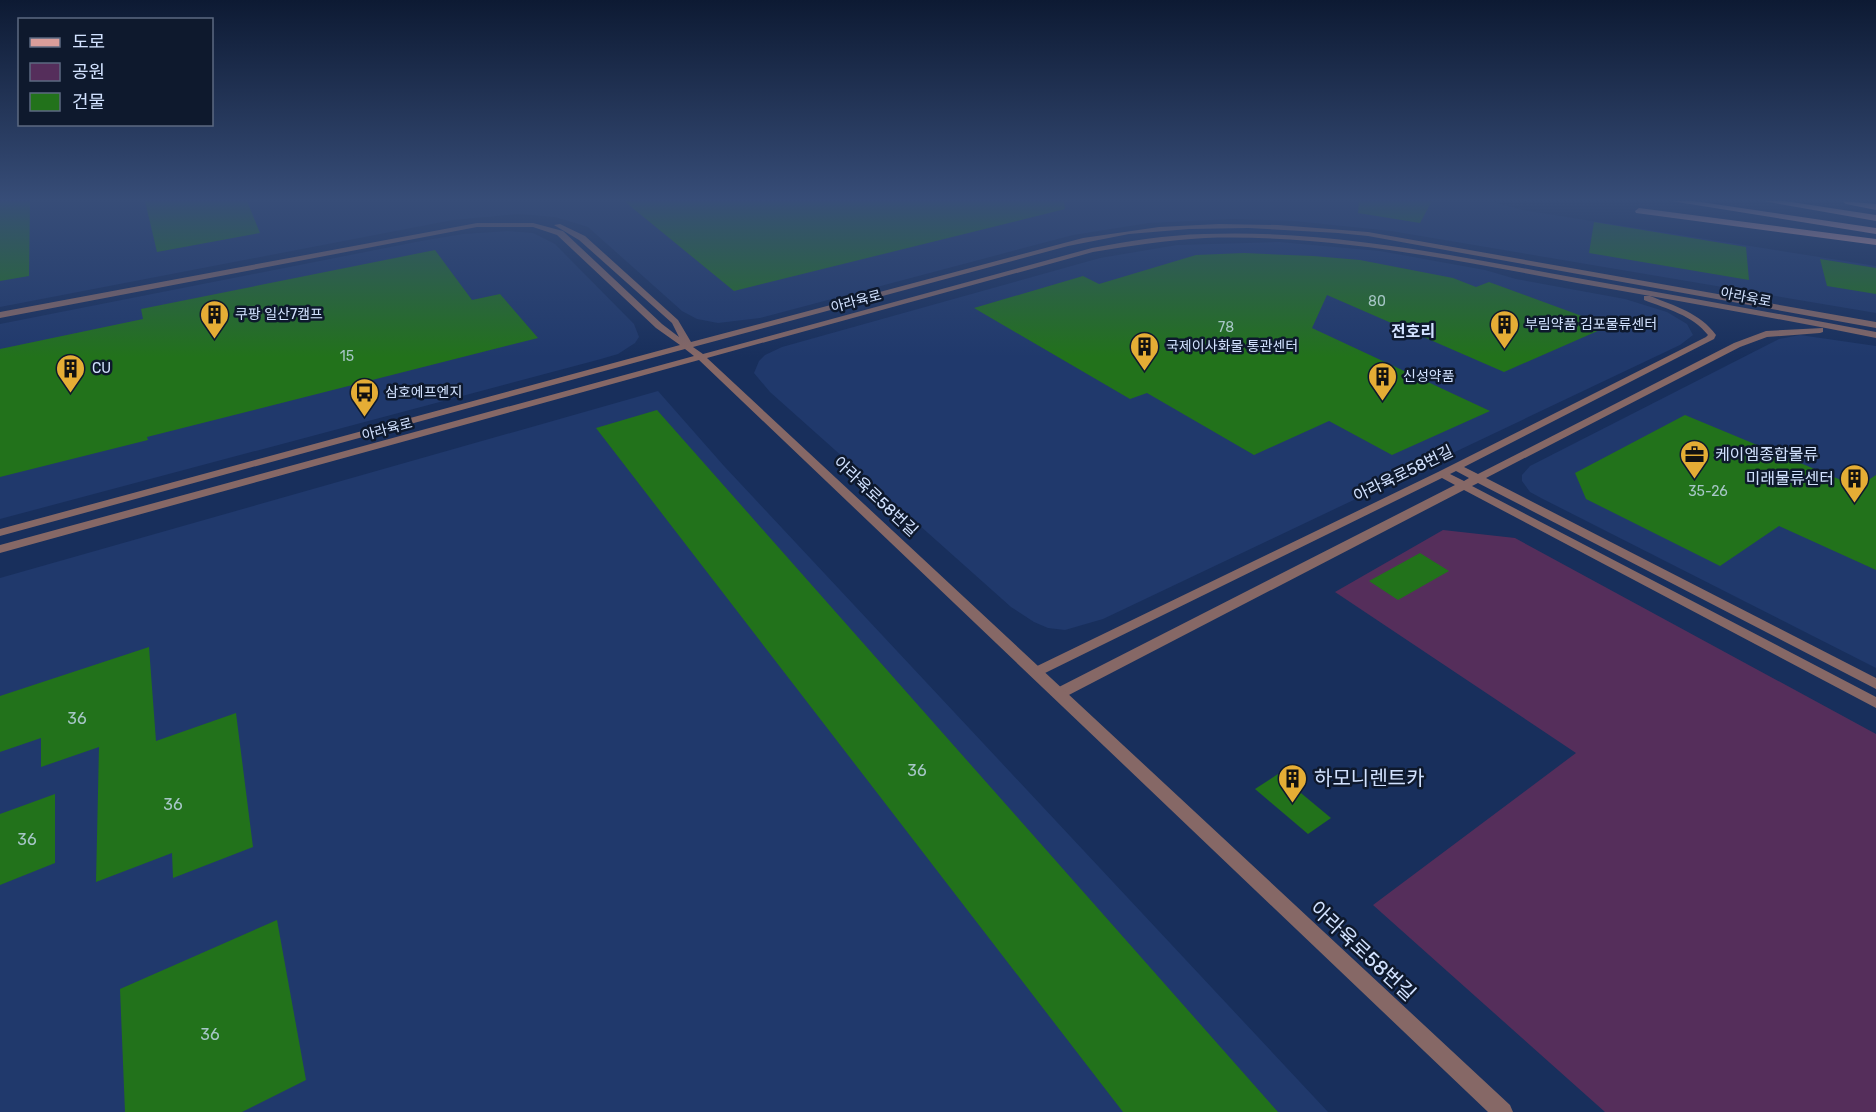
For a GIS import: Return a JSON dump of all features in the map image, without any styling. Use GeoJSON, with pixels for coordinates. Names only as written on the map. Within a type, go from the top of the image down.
{"type":"FeatureCollection","features":[{"type":"Feature","properties":{"kind":"street"},"geometry":{"type":"LineString","coordinates":[[180,280],[308,253]]}},
{"type":"Feature","properties":{"kind":"street"},"geometry":{"type":"LineString","coordinates":[[0,315],[325,253]]}},
{"type":"Feature","properties":{"kind":"street"},"geometry":{"type":"LineString","coordinates":[[583,253],[659,326],[696,352]]}},
{"type":"Feature","properties":{"kind":"street"},"geometry":{"type":"LineString","coordinates":[[598,253],[675,322],[696,352]]}},
{"type":"Feature","properties":{"kind":"street","name":"아라육로"},"geometry":{"type":"LineString","coordinates":[[0,549],[696,352],[1033,253]]}},
{"type":"Feature","properties":{"kind":"street","name":"아라육로"},"geometry":{"type":"LineString","coordinates":[[0,533],[1081,253]]}},
{"type":"Feature","properties":{"kind":"street","name":"아라육로"},"geometry":{"type":"LineString","coordinates":[[1424,253],[1876,335]]}},
{"type":"Feature","properties":{"kind":"street","name":"아라육로"},"geometry":{"type":"LineString","coordinates":[[1481,253],[1876,325]]}},
{"type":"Feature","properties":{"kind":"street"},"geometry":{"type":"LineString","coordinates":[[1544,264],[1672,281],[1876,317]]}},
{"type":"Feature","properties":{"kind":"street"},"geometry":{"type":"LineString","coordinates":[[1537,273],[1647,298],[1876,341]]}},
{"type":"Feature","properties":{"kind":"street","name":"아라육로58번길"},"geometry":{"type":"LineString","coordinates":[[1038,671],[1442,474],[1710,339],[1712,334],[1696,320],[1647,298]]}},
{"type":"Feature","properties":{"kind":"street"},"geometry":{"type":"LineString","coordinates":[[1060,693],[1753,338],[1781,332],[1820,330]]}},
{"type":"Feature","properties":{"kind":"street","name":"아라육로58번길"},"geometry":{"type":"LineString","coordinates":[[696,352],[1038,671],[1503,1112]]}},
{"type":"Feature","properties":{"kind":"street"},"geometry":{"type":"LineString","coordinates":[[1456,467],[1876,684]]}},
{"type":"Feature","properties":{"kind":"street"},"geometry":{"type":"LineString","coordinates":[[1442,474],[1876,703]]}},
{"type":"Feature","properties":{"kind":"shaded area"},"geometry":{"type":"Polygon","coordinates":[[[0,253],[282,253],[0,307],[0,253]]]}},
{"type":"Feature","properties":{"kind":"shaded area"},"geometry":{"type":"Polygon","coordinates":[[[361,253],[564,253],[634,324],[639,337],[635,343],[618,354],[601,359],[0,519],[0,324],[361,253]]]}},
{"type":"Feature","properties":{"kind":"shaded area"},"geometry":{"type":"Polygon","coordinates":[[[617,253],[1006,253],[760,318],[718,323],[697,319],[682,311],[617,253]]]}},
{"type":"Feature","properties":{"kind":"shaded area"},"geometry":{"type":"Polygon","coordinates":[[[1130,253],[1390,253],[1625,299],[1667,312],[1687,324],[1693,335],[1680,345],[1103,619],[1065,630],[1048,628],[1011,607],[770,392],[754,373],[759,361],[765,355],[782,347],[1100,258],[1130,253]]]}},
{"type":"Feature","properties":{"kind":"shaded area"},"geometry":{"type":"Polygon","coordinates":[[[1520,253],[1793,253],[1876,266],[1876,313],[1520,253]]]}},
{"type":"Feature","properties":{"kind":"shaded area"},"geometry":{"type":"Polygon","coordinates":[[[1800,335],[1876,346],[1876,668],[1541,498],[1530,492],[1522,481],[1522,475],[1530,466],[1779,339],[1800,335]]]}},
{"type":"Feature","properties":{"kind":"shaded area"},"geometry":{"type":"Polygon","coordinates":[[[658,391],[724,466],[1328,1112],[0,1112],[0,578],[658,391]]]}},
{"type":"Feature","properties":{"kind":"green space"},"geometry":{"type":"Polygon","coordinates":[[[1443,530],[1515,538],[1876,734],[1876,1112],[1605,1112],[1373,905],[1576,753],[1335,592],[1443,530]]]}},
{"type":"Feature","properties":{"kind":"building"},"geometry":{"type":"Polygon","coordinates":[[[0,253],[29,253],[29,276],[0,281],[0,253]]]}},
{"type":"Feature","properties":{"kind":"building"},"geometry":{"type":"Polygon","coordinates":[[[421,253],[437,253],[472,300],[500,294],[538,338],[147,437],[148,440],[0,477],[0,349],[143,319],[141,309],[421,253]]]}},
{"type":"Feature","properties":{"kind":"building"},"geometry":{"type":"Polygon","coordinates":[[[687,253],[888,253],[734,291],[687,253]]]}},
{"type":"Feature","properties":{"kind":"building"},"geometry":{"type":"Polygon","coordinates":[[[1244,253],[1360,260],[1453,278],[1476,287],[1489,282],[1609,326],[1504,372],[1327,295],[1312,328],[1490,411],[1392,455],[1329,421],[1254,455],[1147,393],[1130,399],[974,308],[1083,276],[1099,284],[1196,255],[1244,253]]]}},
{"type":"Feature","properties":{"kind":"building"},"geometry":{"type":"Polygon","coordinates":[[[1589,253],[1747,253],[1749,280],[1589,253]]]}},
{"type":"Feature","properties":{"kind":"building"},"geometry":{"type":"Polygon","coordinates":[[[1820,259],[1876,268],[1876,294],[1827,286],[1820,259]]]}},
{"type":"Feature","properties":{"kind":"building"},"geometry":{"type":"Polygon","coordinates":[[[657,410],[1278,1112],[1123,1112],[596,428],[657,410]]]}},
{"type":"Feature","properties":{"kind":"building"},"geometry":{"type":"Polygon","coordinates":[[[1685,415],[1858,487],[1876,475],[1876,570],[1779,526],[1720,566],[1586,499],[1575,473],[1685,415]]]}},
{"type":"Feature","properties":{"kind":"building"},"geometry":{"type":"Polygon","coordinates":[[[1420,553],[1449,571],[1398,600],[1369,581],[1420,553]]]}},
{"type":"Feature","properties":{"kind":"building"},"geometry":{"type":"Polygon","coordinates":[[[149,647],[156,741],[236,713],[253,847],[173,878],[172,853],[96,882],[99,747],[41,767],[41,738],[0,752],[0,696],[149,647]]]}},
{"type":"Feature","properties":{"kind":"building","name":"하모니렌트카"},"geometry":{"type":"Polygon","coordinates":[[[1278,774],[1331,818],[1308,834],[1255,789],[1278,774]]]}},
{"type":"Feature","properties":{"kind":"building"},"geometry":{"type":"Polygon","coordinates":[[[55,794],[55,863],[0,885],[0,814],[55,794]]]}},
{"type":"Feature","properties":{"kind":"building"},"geometry":{"type":"Polygon","coordinates":[[[277,920],[306,1080],[242,1112],[125,1112],[120,989],[277,920]]]}},
{"type":"Feature","properties":{"kind":"place","name":"쿠팡 일산7캠프"},"geometry":{"type":"Point","coordinates":[214,340]}},
{"type":"Feature","properties":{"kind":"place","name":"부림약품 김포물류센터"},"geometry":{"type":"Point","coordinates":[1504,350]}},
{"type":"Feature","properties":{"kind":"place","name":"국제이사화물 통관센터"},"geometry":{"type":"Point","coordinates":[1145,372]}},
{"type":"Feature","properties":{"kind":"place","name":"CU"},"geometry":{"type":"Point","coordinates":[71,394]}},
{"type":"Feature","properties":{"kind":"place","name":"신성약품"},"geometry":{"type":"Point","coordinates":[1382,402]}},
{"type":"Feature","properties":{"kind":"place","name":"삼호에프엔지"},"geometry":{"type":"Point","coordinates":[364,418]}},
{"type":"Feature","properties":{"kind":"place","name":"케이엠종합물류"},"geometry":{"type":"Point","coordinates":[1694,480]}},
{"type":"Feature","properties":{"kind":"place","name":"미래물류센터"},"geometry":{"type":"Point","coordinates":[1855,504]}},
{"type":"Feature","properties":{"kind":"place","name":"하모니렌트카"},"geometry":{"type":"Point","coordinates":[1293,804]}},
{"type":"Feature","properties":{"kind":"district","name":"전호리"},"geometry":{"type":"Point","coordinates":[1413,331]}}]}
